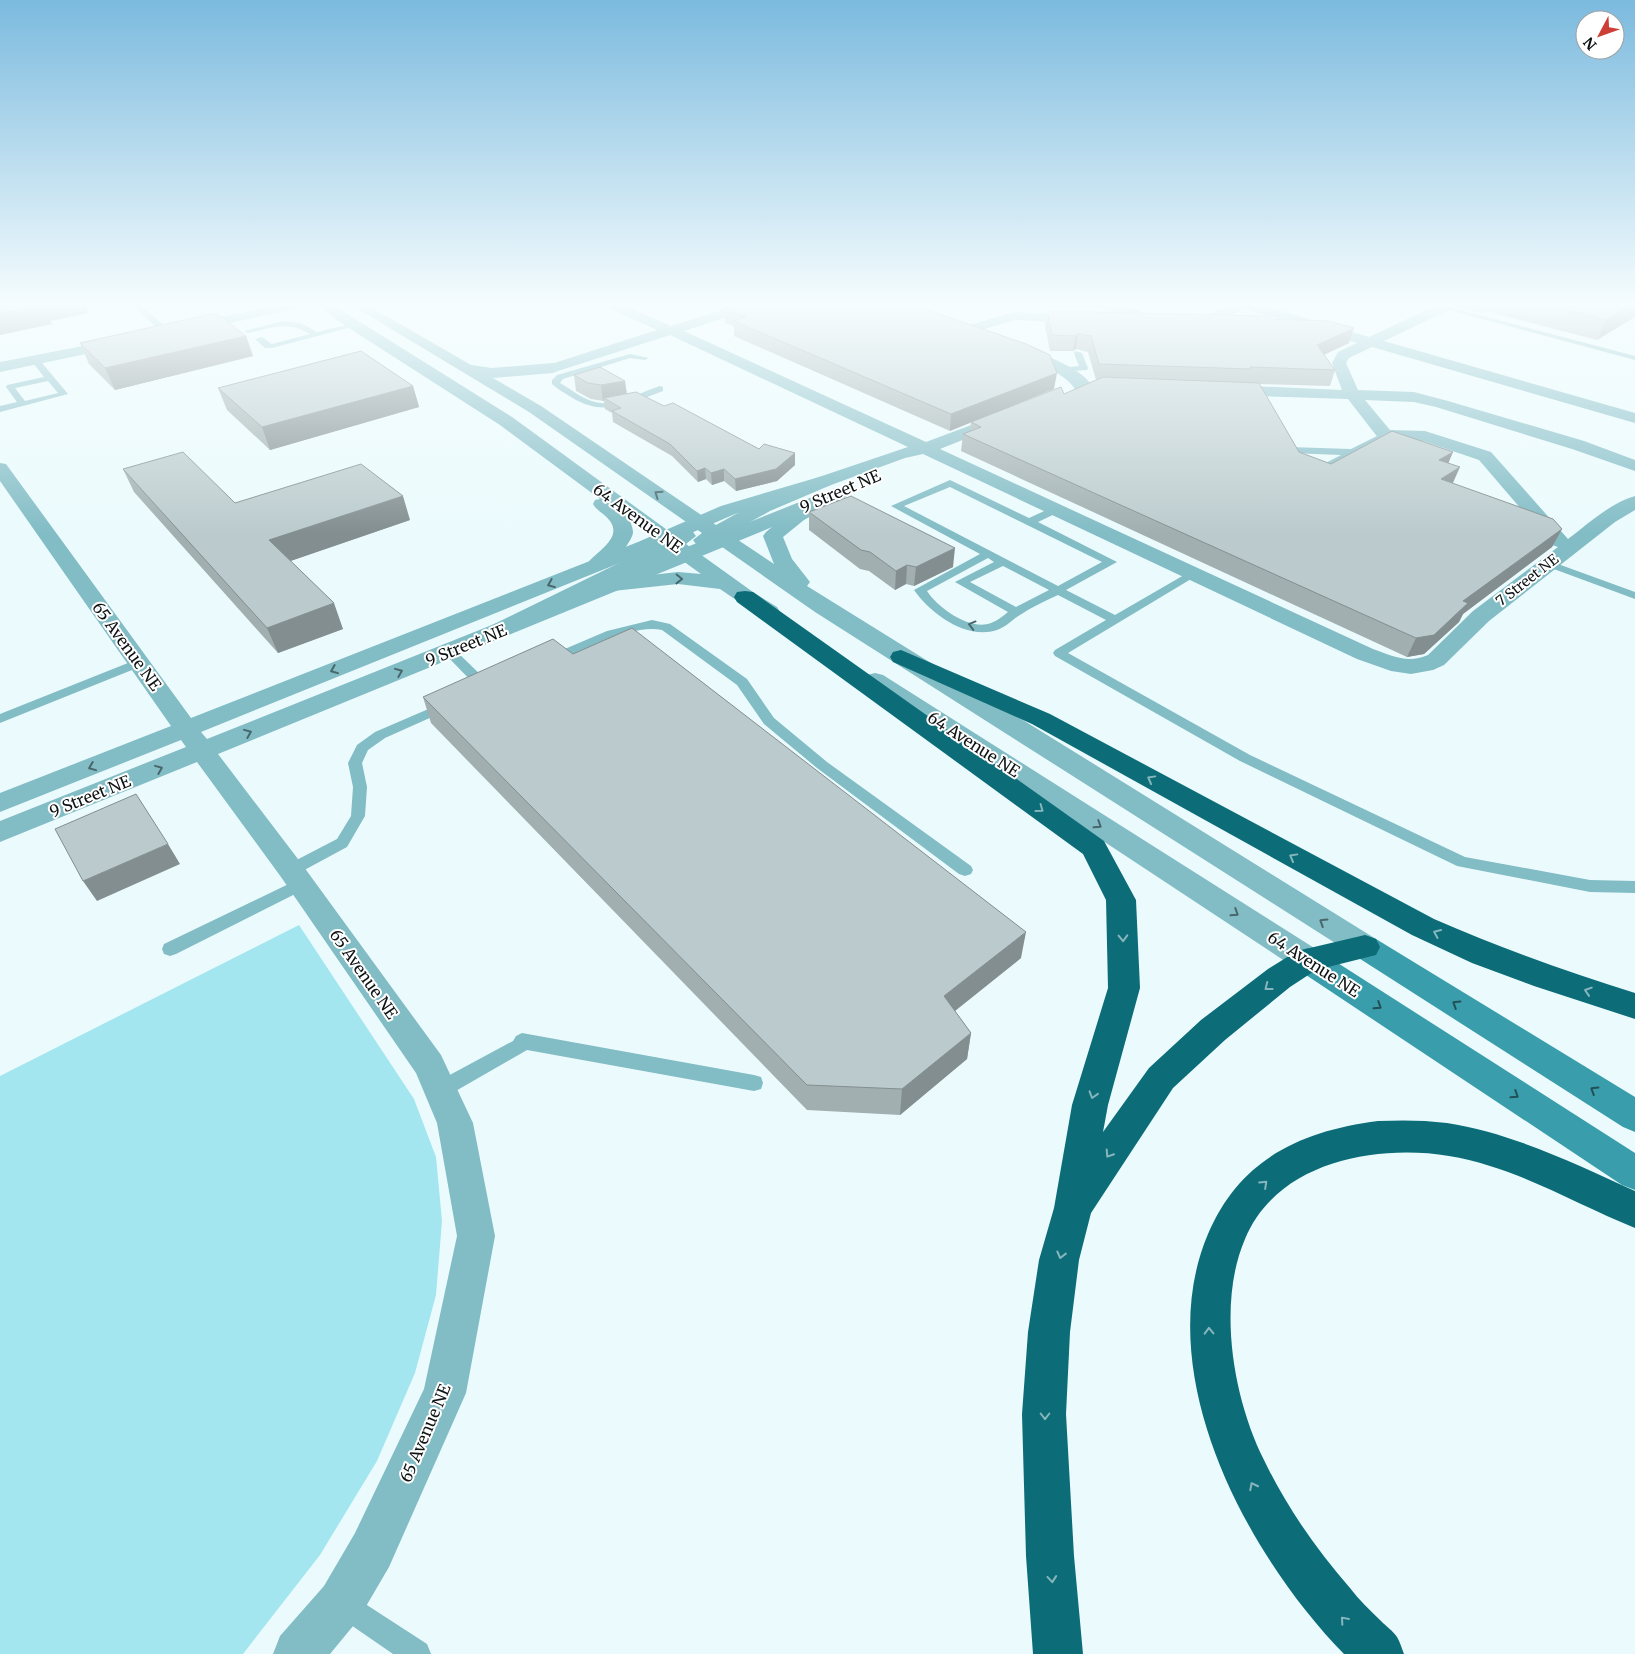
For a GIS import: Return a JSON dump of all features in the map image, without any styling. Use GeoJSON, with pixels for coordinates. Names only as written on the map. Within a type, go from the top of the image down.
{"type":"FeatureCollection","features":[{"type":"Feature","properties":{"kind":"highway"},"geometry":{"type":"LineString","coordinates":[[737,590],[1094,848],[1121,900],[1124,988],[1090,1105],[1073,1208],[1059,1260],[1049,1332],[1044,1414],[1050,1556],[1058,1654]]}},
{"type":"Feature","properties":{"kind":"highway"},"geometry":{"type":"LineString","coordinates":[[901,657],[1041,719],[1423,927],[1483,954],[1544,977],[1635,1006]]}},
{"type":"Feature","properties":{"kind":"highway"},"geometry":{"type":"LineString","coordinates":[[1073,1208],[1160,1078],[1213,1030],[1279,978],[1308,960],[1365,947]]}},
{"type":"Feature","properties":{"kind":"highway"},"geometry":{"type":"LineString","coordinates":[[1379,1654],[1358,1636],[1317,1588],[1279,1533],[1253,1485],[1225,1419],[1211,1366],[1208,1333],[1214,1272],[1223,1243],[1234,1219],[1250,1197],[1271,1176],[1294,1161],[1323,1148],[1351,1140],[1386,1137],[1426,1137],[1472,1146],[1526,1163],[1589,1188],[1635,1210]]}},
{"type":"Feature","properties":{"kind":"main road","name":"64 Avenue NE"},"geometry":{"type":"LineString","coordinates":[[1365,947],[1635,1116]]}},
{"type":"Feature","properties":{"kind":"main road","name":"64 Avenue NE"},"geometry":{"type":"LineString","coordinates":[[1308,960],[1635,1173]]}},
{"type":"Feature","properties":{"kind":"street","name":"64 Avenue NE"},"geometry":{"type":"LineString","coordinates":[[441,380],[506,421],[532,441],[694,541],[823,607],[1365,947]]}},
{"type":"Feature","properties":{"kind":"street","name":"64 Avenue NE"},"geometry":{"type":"LineString","coordinates":[[486,380],[535,409],[699,522]]}},
{"type":"Feature","properties":{"kind":"street"},"geometry":{"type":"LineString","coordinates":[[535,409],[531,387],[539,380]]}},
{"type":"Feature","properties":{"kind":"street"},"geometry":{"type":"LineString","coordinates":[[779,380],[1195,573]]}},
{"type":"Feature","properties":{"kind":"street"},"geometry":{"type":"LineString","coordinates":[[1079,380],[1082,383],[1074,389],[1100,387]]}},
{"type":"Feature","properties":{"kind":"street"},"geometry":{"type":"LineString","coordinates":[[1346,380],[1352,394],[1385,435],[1425,436],[1485,456],[1567,549]]}},
{"type":"Feature","properties":{"kind":"street"},"geometry":{"type":"LineString","coordinates":[[1474,385],[1483,380]]}},
{"type":"Feature","properties":{"kind":"street"},"geometry":{"type":"LineString","coordinates":[[1504,380],[1635,418]]}},
{"type":"Feature","properties":{"kind":"street"},"geometry":{"type":"LineString","coordinates":[[1207,390],[1406,396],[1442,404],[1586,448],[1635,466]]}},
{"type":"Feature","properties":{"kind":"street"},"geometry":{"type":"LineString","coordinates":[[1442,404],[1458,394]]}},
{"type":"Feature","properties":{"kind":"street","name":"9 Street NE"},"geometry":{"type":"LineString","coordinates":[[699,522],[743,505],[832,487],[911,460],[926,448],[1022,410]]}},
{"type":"Feature","properties":{"kind":"street"},"geometry":{"type":"LineString","coordinates":[[532,441],[538,456],[612,510],[619,520],[624,531],[623,539],[620,544],[596,565]]}},
{"type":"Feature","properties":{"kind":"street","name":"65 Avenue NE"},"geometry":{"type":"LineString","coordinates":[[0,468],[138,663],[296,877],[429,1065],[455,1123],[476,1236],[445,1392],[372,1550],[340,1603],[298,1654]]}},
{"type":"Feature","properties":{"kind":"street"},"geometry":{"type":"LineString","coordinates":[[496,632],[694,541],[763,507],[832,487]]}},
{"type":"Feature","properties":{"kind":"street"},"geometry":{"type":"LineString","coordinates":[[823,607],[782,561],[773,536],[832,487]]}},
{"type":"Feature","properties":{"kind":"street","name":"7 Street NE"},"geometry":{"type":"LineString","coordinates":[[1195,573],[1380,660],[1399,666],[1425,665],[1444,654],[1481,616],[1547,563],[1608,518],[1635,502]]}},
{"type":"Feature","properties":{"kind":"street"},"geometry":{"type":"LineString","coordinates":[[694,541],[699,522]]}},
{"type":"Feature","properties":{"kind":"street","name":"64 Avenue NE"},"geometry":{"type":"LineString","coordinates":[[694,541],[737,590],[1308,960]]}},
{"type":"Feature","properties":{"kind":"street"},"geometry":{"type":"LineString","coordinates":[[694,541],[1094,795],[1217,855]]}},
{"type":"Feature","properties":{"kind":"street","name":"9 Street NE"},"geometry":{"type":"LineString","coordinates":[[0,832],[194,740],[596,565],[694,541]]}},
{"type":"Feature","properties":{"kind":"street","name":"9 Street NE"},"geometry":{"type":"LineString","coordinates":[[0,803],[194,740],[449,651],[613,585],[694,541]]}},
{"type":"Feature","properties":{"kind":"street"},"geometry":{"type":"LineString","coordinates":[[613,585],[678,578],[737,590]]}},
{"type":"Feature","properties":{"kind":"lane"},"geometry":{"type":"LineString","coordinates":[[23,404],[10,387],[40,380]]}},
{"type":"Feature","properties":{"kind":"lane"},"geometry":{"type":"LineString","coordinates":[[0,409],[64,394],[52,380]]}},
{"type":"Feature","properties":{"kind":"lane"},"geometry":{"type":"LineString","coordinates":[[556,380],[556,384],[592,405],[600,406],[618,403],[660,389]]}},
{"type":"Feature","properties":{"kind":"lane"},"geometry":{"type":"LineString","coordinates":[[1317,471],[1385,435]]}},
{"type":"Feature","properties":{"kind":"lane"},"geometry":{"type":"LineString","coordinates":[[1289,450],[1352,452]]}},
{"type":"Feature","properties":{"kind":"lane"},"geometry":{"type":"LineString","coordinates":[[988,554],[920,590],[924,599],[942,612],[969,625],[982,628],[992,627],[1056,590],[1112,562],[950,483],[896,506],[988,554],[1002,562],[1056,590],[1115,620]]}},
{"type":"Feature","properties":{"kind":"lane"},"geometry":{"type":"LineString","coordinates":[[1029,522],[1056,509]]}},
{"type":"Feature","properties":{"kind":"lane"},"geometry":{"type":"LineString","coordinates":[[1002,562],[961,582],[1016,612]]}},
{"type":"Feature","properties":{"kind":"lane"},"geometry":{"type":"LineString","coordinates":[[1547,563],[1635,596]]}},
{"type":"Feature","properties":{"kind":"lane"},"geometry":{"type":"LineString","coordinates":[[1195,573],[1059,654],[1245,758],[1462,862],[1590,886],[1635,887]]}},
{"type":"Feature","properties":{"kind":"lane"},"geometry":{"type":"LineString","coordinates":[[539,665],[611,634],[652,624],[666,627],[742,682],[769,721],[822,765],[965,870]]}},
{"type":"Feature","properties":{"kind":"lane"},"geometry":{"type":"LineString","coordinates":[[449,651],[485,687]]}},
{"type":"Feature","properties":{"kind":"lane"},"geometry":{"type":"LineString","coordinates":[[0,719],[138,663]]}},
{"type":"Feature","properties":{"kind":"lane"},"geometry":{"type":"LineString","coordinates":[[170,949],[296,877],[342,842],[358,816],[360,787],[355,763],[362,748],[380,735],[503,680]]}},
{"type":"Feature","properties":{"kind":"lane"},"geometry":{"type":"LineString","coordinates":[[440,1090],[521,1044],[754,1083]]}},
{"type":"Feature","properties":{"kind":"lane"},"geometry":{"type":"LineString","coordinates":[[340,1603],[417,1654]]}},
{"type":"Feature","properties":{"kind":"shaded area"},"geometry":{"type":"Polygon","coordinates":[[[299,925],[414,1099],[436,1157],[442,1221],[436,1295],[415,1373],[377,1461],[320,1555],[243,1654],[0,1654],[0,1076],[299,925]]]}},
{"type":"Feature","properties":{"kind":"building"},"geometry":{"type":"Polygon","coordinates":[[[248,380],[404,380],[413,386],[262,427],[218,388],[248,380]]]}},
{"type":"Feature","properties":{"kind":"building"},"geometry":{"type":"Polygon","coordinates":[[[583,380],[625,381],[601,385],[583,380]]]}},
{"type":"Feature","properties":{"kind":"building"},"geometry":{"type":"Polygon","coordinates":[[[872,380],[1038,380],[951,414],[872,380]]]}},
{"type":"Feature","properties":{"kind":"building"},"geometry":{"type":"Polygon","coordinates":[[[1096,380],[1186,380],[1259,383],[1299,452],[1331,464],[1392,431],[1453,452],[1439,460],[1460,467],[1441,479],[1553,519],[1562,529],[1463,601],[1468,603],[1434,635],[1416,638],[963,434],[981,427],[971,422],[1061,387],[1064,394],[1096,380]]]}},
{"type":"Feature","properties":{"kind":"building"},"geometry":{"type":"Polygon","coordinates":[[[636,392],[664,406],[673,403],[759,449],[764,444],[795,453],[776,469],[735,479],[724,469],[711,473],[705,468],[697,471],[670,444],[612,411],[621,408],[604,398],[636,392]]]}},
{"type":"Feature","properties":{"kind":"building"},"geometry":{"type":"Polygon","coordinates":[[[183,452],[235,503],[361,464],[403,496],[269,540],[334,603],[267,628],[123,469],[183,452]]]}},
{"type":"Feature","properties":{"kind":"building"},"geometry":{"type":"Polygon","coordinates":[[[851,496],[955,548],[916,567],[907,565],[896,571],[870,552],[861,550],[809,512],[851,496]]]}},
{"type":"Feature","properties":{"kind":"building"},"geometry":{"type":"Polygon","coordinates":[[[632,628],[1026,932],[944,996],[971,1033],[902,1089],[807,1085],[423,697],[553,639],[573,654],[632,628]]]}},
{"type":"Feature","properties":{"kind":"building"},"geometry":{"type":"Polygon","coordinates":[[[136,794],[168,844],[83,881],[55,829],[136,794]]]}}]}
